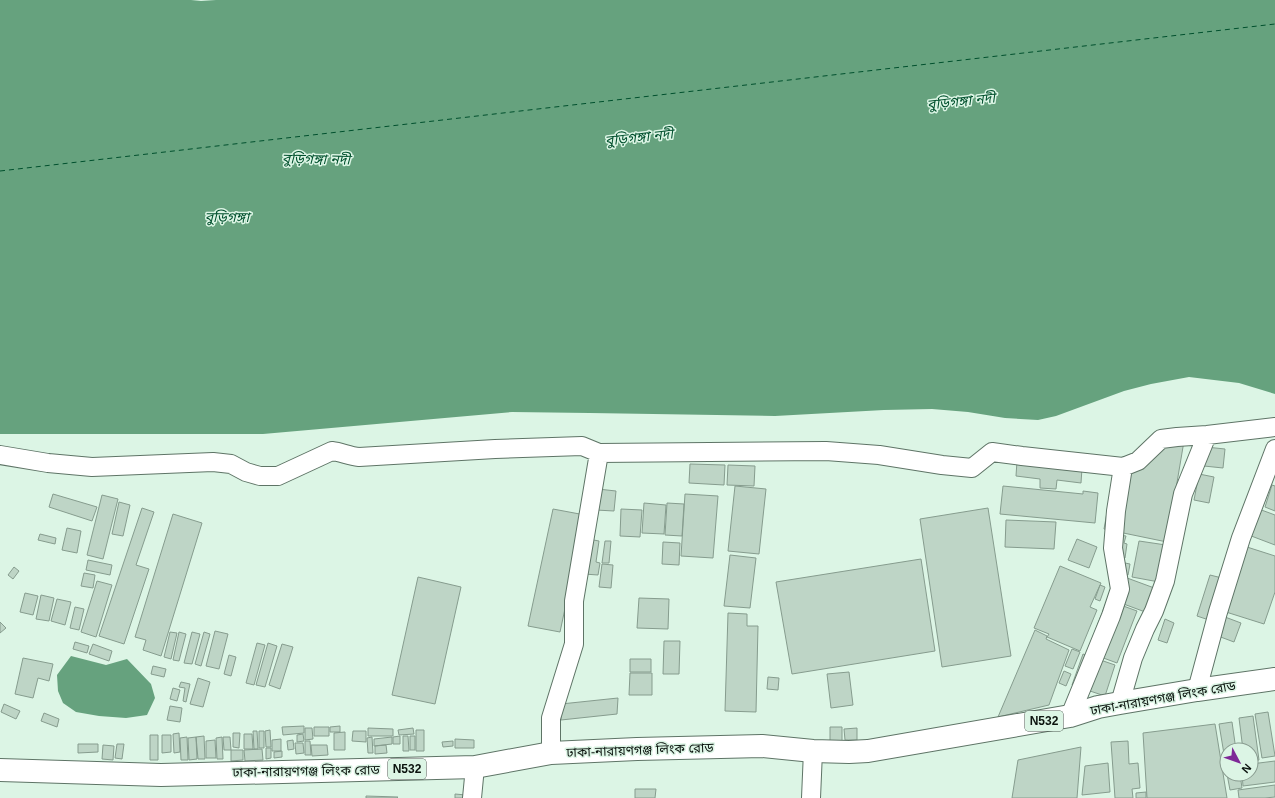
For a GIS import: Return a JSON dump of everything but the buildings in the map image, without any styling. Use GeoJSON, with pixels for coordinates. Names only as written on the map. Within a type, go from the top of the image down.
{"type":"FeatureCollection","features":[{"type":"Feature","properties":{"kind":"highway","name":"ঢাকা-নারায়ণগঞ্জ লিংক রোড"},"geometry":{"type":"LineString","coordinates":[[0,770],[161,775],[475,767],[551,753],[637,749],[762,746],[812,751],[868,751],[1070,716],[1098,707],[1120,703],[1196,690],[1275,679]]}},
{"type":"Feature","properties":{"kind":"street"},"geometry":{"type":"LineString","coordinates":[[0,455],[48,463],[92,467],[212,462],[231,464],[246,472],[260,476],[278,476],[332,451],[359,457],[494,449],[582,446],[599,453],[826,451],[878,455],[972,468],[992,452],[1123,467],[1138,461],[1161,439],[1275,427]]}},
{"type":"Feature","properties":{"kind":"street"},"geometry":{"type":"LineString","coordinates":[[1120,703],[1132,658],[1154,612],[1165,581],[1183,494],[1207,435]]}},
{"type":"Feature","properties":{"kind":"street"},"geometry":{"type":"LineString","coordinates":[[1196,690],[1239,545],[1260,485],[1275,449]]}},
{"type":"Feature","properties":{"kind":"street"},"geometry":{"type":"LineString","coordinates":[[551,753],[551,718],[574,644],[574,602],[599,453]]}},
{"type":"Feature","properties":{"kind":"street"},"geometry":{"type":"LineString","coordinates":[[1070,716],[1111,616],[1120,590],[1114,548],[1116,512],[1123,467]]}},
{"type":"Feature","properties":{"kind":"street"},"geometry":{"type":"LineString","coordinates":[[811,798],[812,751]]}},
{"type":"Feature","properties":{"kind":"street"},"geometry":{"type":"LineString","coordinates":[[472,798],[475,767]]}},
{"type":"Feature","properties":{"kind":"water","name":"বুড়িগঙ্গা"},"geometry":{"type":"Polygon","coordinates":[[[0,0],[1275,0],[1275,394],[1239,383],[1189,377],[1124,391],[1056,416],[1038,420],[1005,418],[968,412],[932,409],[775,416],[512,412],[263,434],[0,434],[0,0]]]}},
{"type":"Feature","properties":{"kind":"water"},"geometry":{"type":"Polygon","coordinates":[[[71,656],[106,665],[127,659],[151,684],[155,698],[147,715],[126,718],[99,716],[76,712],[63,703],[58,691],[57,675],[71,656]]]}},
{"type":"Feature","properties":{"kind":"ferry route"},"geometry":{"type":"LineString","coordinates":[[0,171],[1275,24]]}},
{"type":"Feature","properties":{"kind":"water label","name":"বুড়িগঙ্গা নদী"},"geometry":{"type":"Point","coordinates":[961,101]}},
{"type":"Feature","properties":{"kind":"water label","name":"বুড়িগঙ্গা নদী"},"geometry":{"type":"Point","coordinates":[639,137]}},
{"type":"Feature","properties":{"kind":"water label","name":"বুড়িগঙ্গা নদী"},"geometry":{"type":"Point","coordinates":[316,159]}}]}
